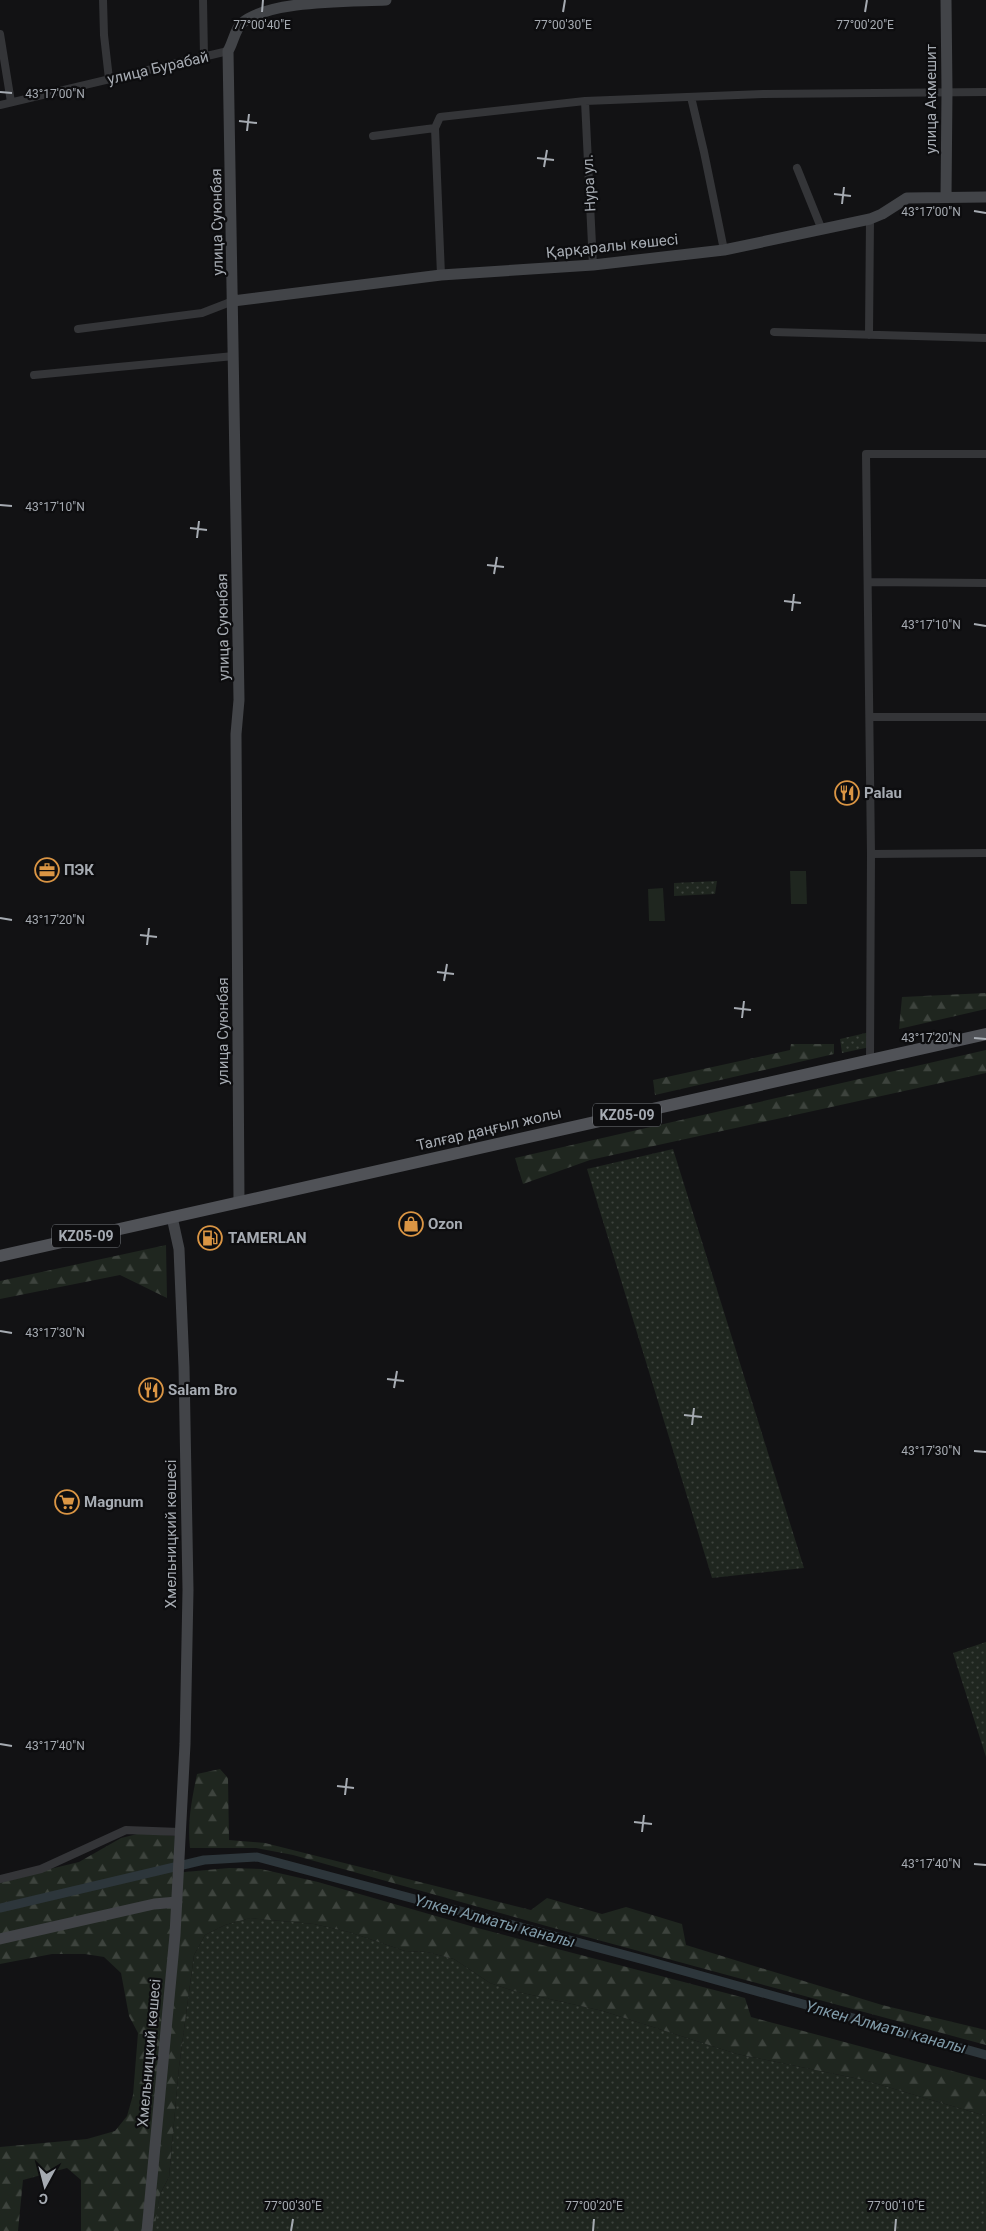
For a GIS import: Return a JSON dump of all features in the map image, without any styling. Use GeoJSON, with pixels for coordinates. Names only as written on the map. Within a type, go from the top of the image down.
{"type":"FeatureCollection","features":[{"type":"Feature","properties":{"kind":"main road","name":"Талғар даңғыл жолы"},"geometry":{"type":"LineString","coordinates":[[0,1256],[986,1034]]}},
{"type":"Feature","properties":{"kind":"street"},"geometry":{"type":"LineString","coordinates":[[103,0],[104,35],[109,79]]}},
{"type":"Feature","properties":{"kind":"street"},"geometry":{"type":"LineString","coordinates":[[203,0],[204,57]]}},
{"type":"Feature","properties":{"kind":"street"},"geometry":{"type":"LineString","coordinates":[[228,50],[240,24],[258,12],[278,3],[386,0]]}},
{"type":"Feature","properties":{"kind":"street","name":"улица Акмешит"},"geometry":{"type":"LineString","coordinates":[[946,0],[948,92],[946,197]]}},
{"type":"Feature","properties":{"kind":"street"},"geometry":{"type":"LineString","coordinates":[[0,34],[11,102]]}},
{"type":"Feature","properties":{"kind":"street","name":"улица Бурабай"},"geometry":{"type":"LineString","coordinates":[[0,105],[228,50]]}},
{"type":"Feature","properties":{"kind":"street","name":"улица Суюнбая"},"geometry":{"type":"LineString","coordinates":[[228,50],[239,700],[236,744],[239,1202]]}},
{"type":"Feature","properties":{"kind":"street"},"geometry":{"type":"LineString","coordinates":[[441,275],[435,128],[440,117],[585,101],[691,97],[986,92]]}},
{"type":"Feature","properties":{"kind":"street"},"geometry":{"type":"LineString","coordinates":[[691,97],[724,250]]}},
{"type":"Feature","properties":{"kind":"street","name":"Нура ул."},"geometry":{"type":"LineString","coordinates":[[585,101],[594,265]]}},
{"type":"Feature","properties":{"kind":"street"},"geometry":{"type":"LineString","coordinates":[[373,136],[435,128]]}},
{"type":"Feature","properties":{"kind":"street"},"geometry":{"type":"LineString","coordinates":[[797,168],[822,230]]}},
{"type":"Feature","properties":{"kind":"street","name":"Қарқаралы көшесі"},"geometry":{"type":"LineString","coordinates":[[233,301],[441,275],[594,265],[724,250],[870,218],[882,214],[906,198],[986,197]]}},
{"type":"Feature","properties":{"kind":"street"},"geometry":{"type":"LineString","coordinates":[[869,335],[870,218]]}},
{"type":"Feature","properties":{"kind":"street"},"geometry":{"type":"LineString","coordinates":[[78,329],[202,314],[233,301]]}},
{"type":"Feature","properties":{"kind":"street"},"geometry":{"type":"LineString","coordinates":[[774,332],[986,338]]}},
{"type":"Feature","properties":{"kind":"street"},"geometry":{"type":"LineString","coordinates":[[34,375],[234,356]]}},
{"type":"Feature","properties":{"kind":"street"},"geometry":{"type":"LineString","coordinates":[[870,1060],[872,854],[866,454],[986,454]]}},
{"type":"Feature","properties":{"kind":"street"},"geometry":{"type":"LineString","coordinates":[[868,582],[986,583]]}},
{"type":"Feature","properties":{"kind":"street"},"geometry":{"type":"LineString","coordinates":[[870,717],[986,717]]}},
{"type":"Feature","properties":{"kind":"street"},"geometry":{"type":"LineString","coordinates":[[872,854],[986,853]]}},
{"type":"Feature","properties":{"kind":"street","name":"Хмельницкий көшесі"},"geometry":{"type":"LineString","coordinates":[[147,2231],[179,1878],[188,1590],[184,1367],[179,1249],[172,1217]]}},
{"type":"Feature","properties":{"kind":"street"},"geometry":{"type":"LineString","coordinates":[[0,1879],[41,1869],[126,1830],[180,1832]]}},
{"type":"Feature","properties":{"kind":"street"},"geometry":{"type":"LineString","coordinates":[[0,1939],[154,1904],[177,1902]]}},
{"type":"Feature","properties":{"kind":"green space"},"geometry":{"type":"Polygon","coordinates":[[[790,871],[806,871],[807,904],[791,904],[790,871]]]}},
{"type":"Feature","properties":{"kind":"green space"},"geometry":{"type":"Polygon","coordinates":[[[717,881],[715,894],[674,896],[674,883],[717,881]]]}},
{"type":"Feature","properties":{"kind":"green space"},"geometry":{"type":"Polygon","coordinates":[[[663,888],[665,921],[649,921],[648,889],[663,888]]]}},
{"type":"Feature","properties":{"kind":"green space"},"geometry":{"type":"Polygon","coordinates":[[[986,993],[986,1009],[899,1029],[902,997],[986,993]]]}},
{"type":"Feature","properties":{"kind":"green space"},"geometry":{"type":"Polygon","coordinates":[[[870,1032],[870,1047],[842,1053],[840,1039],[870,1032]]]}},
{"type":"Feature","properties":{"kind":"green space"},"geometry":{"type":"Polygon","coordinates":[[[791,1044],[834,1044],[834,1054],[655,1095],[653,1080],[790,1050],[791,1044]]]}},
{"type":"Feature","properties":{"kind":"green space"},"geometry":{"type":"Polygon","coordinates":[[[986,1050],[986,1073],[590,1160],[523,1184],[515,1158],[986,1050]]]}},
{"type":"Feature","properties":{"kind":"green space"},"geometry":{"type":"Polygon","coordinates":[[[673,1149],[804,1568],[712,1578],[587,1169],[673,1149]]]}},
{"type":"Feature","properties":{"kind":"green space"},"geometry":{"type":"Polygon","coordinates":[[[166,1245],[167,1298],[120,1275],[0,1299],[0,1281],[166,1245]]]}},
{"type":"Feature","properties":{"kind":"green space"},"geometry":{"type":"Polygon","coordinates":[[[986,1642],[986,1757],[953,1653],[986,1642]]]}},
{"type":"Feature","properties":{"kind":"green space"},"geometry":{"type":"Polygon","coordinates":[[[220,1769],[228,1778],[229,1840],[265,1843],[531,1910],[547,1898],[602,1914],[626,1907],[682,1924],[686,1945],[882,2005],[986,2030],[986,2045],[293,1855],[256,1848],[190,1848],[190,1820],[197,1774],[220,1769]]]}},
{"type":"Feature","properties":{"kind":"green space"},"geometry":{"type":"Polygon","coordinates":[[[141,1833],[175,1836],[174,1873],[229,1868],[261,1869],[318,1882],[474,1927],[745,1998],[751,2017],[986,2080],[986,2116],[864,2080],[737,2054],[603,2011],[514,1991],[490,1983],[454,1959],[427,1952],[405,1951],[349,1932],[314,1924],[250,1918],[225,1925],[205,1935],[194,1955],[179,2067],[169,2177],[160,2194],[154,2231],[81,2231],[81,2180],[67,2168],[23,2180],[18,2231],[0,2231],[0,2147],[87,2139],[115,2131],[127,2116],[133,2095],[138,2033],[129,2016],[121,1973],[104,1957],[85,1954],[52,1954],[0,1964],[0,1881],[79,1862],[121,1838],[141,1833]]]}},
{"type":"Feature","properties":{"kind":"green space"},"geometry":{"type":"Polygon","coordinates":[[[250,1918],[314,1924],[349,1932],[405,1951],[427,1952],[454,1959],[490,1983],[514,1991],[603,2011],[737,2054],[864,2080],[986,2116],[986,2231],[153,2231],[160,2194],[169,2177],[179,2067],[194,1955],[205,1935],[225,1925],[250,1918]]]}},
{"type":"Feature","properties":{"kind":"waterway","name":"Үлкен Алматы каналы"},"geometry":{"type":"LineString","coordinates":[[0,1908],[204,1860],[257,1857],[648,1961],[986,2055]]}},
{"type":"Feature","properties":{"kind":"place","name":"Palau"},"geometry":{"type":"Point","coordinates":[847,793]}},
{"type":"Feature","properties":{"kind":"place","name":"ПЭК"},"geometry":{"type":"Point","coordinates":[47,870]}},
{"type":"Feature","properties":{"kind":"place","name":"Ozon"},"geometry":{"type":"Point","coordinates":[411,1224]}},
{"type":"Feature","properties":{"kind":"place","name":"TAMERLAN"},"geometry":{"type":"Point","coordinates":[210,1238]}},
{"type":"Feature","properties":{"kind":"place","name":"Salam Bro"},"geometry":{"type":"Point","coordinates":[151,1390]}},
{"type":"Feature","properties":{"kind":"place","name":"Magnum"},"geometry":{"type":"Point","coordinates":[67,1502]}}]}
